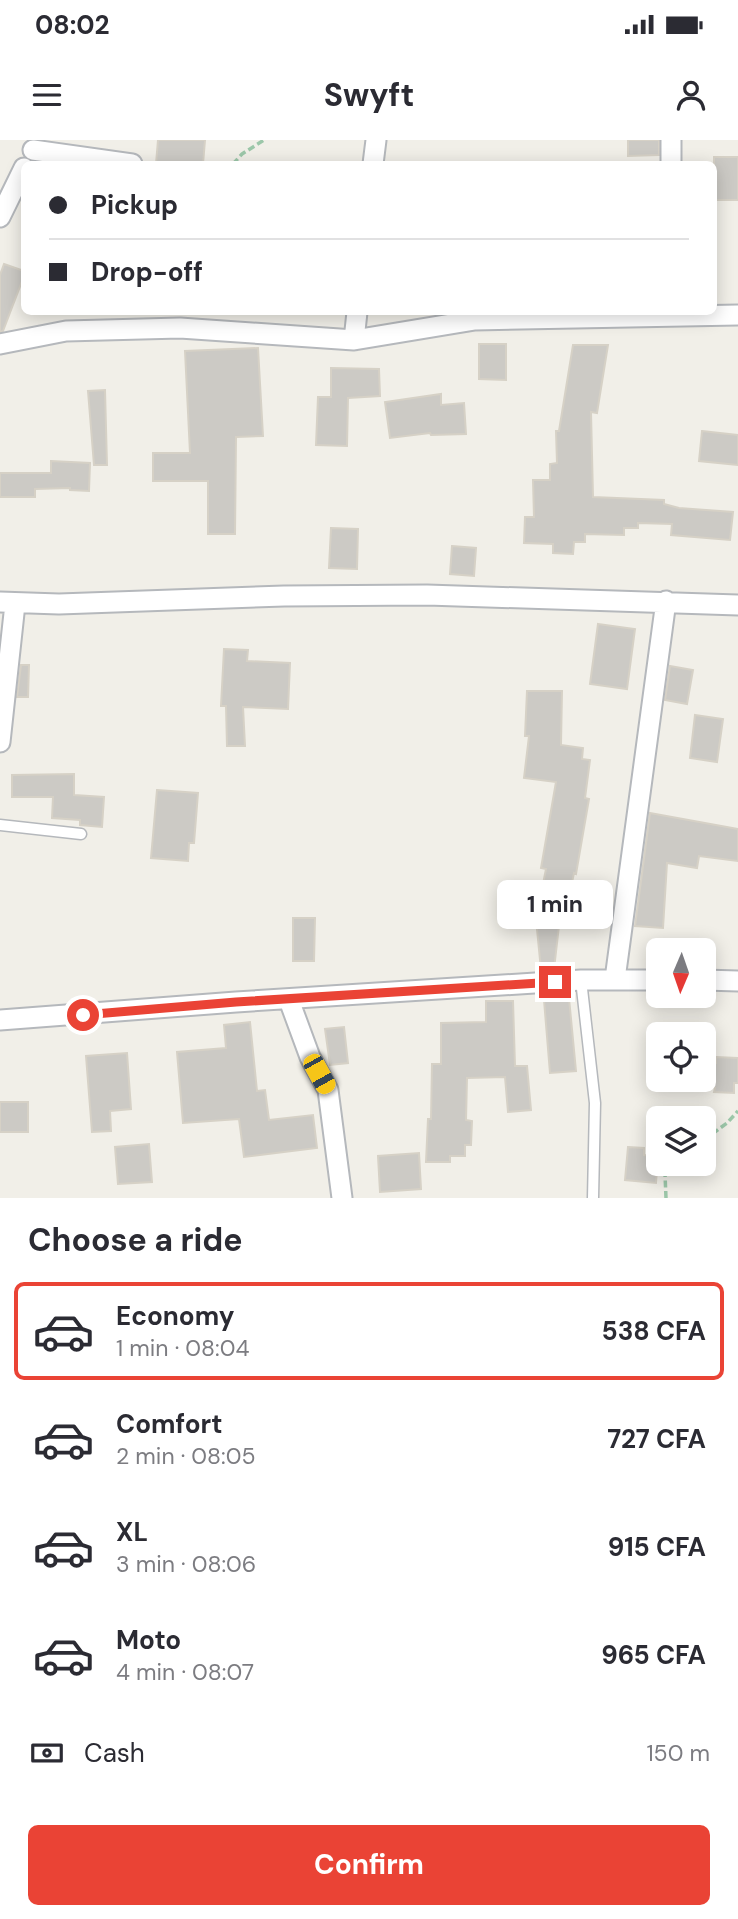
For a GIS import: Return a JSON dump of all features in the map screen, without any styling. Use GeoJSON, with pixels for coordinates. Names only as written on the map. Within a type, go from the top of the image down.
{"type":"FeatureCollection","features":[{"type":"Feature","properties":{"kind":"street"},"geometry":{"type":"LineString","coordinates":[[373,161],[376,140]]}},
{"type":"Feature","properties":{"kind":"street"},"geometry":{"type":"LineString","coordinates":[[671,140],[671,161]]}},
{"type":"Feature","properties":{"kind":"street"},"geometry":{"type":"LineString","coordinates":[[31,156],[94,161]]}},
{"type":"Feature","properties":{"kind":"street"},"geometry":{"type":"LineString","coordinates":[[0,217],[21,176]]}},
{"type":"Feature","properties":{"kind":"street"},"geometry":{"type":"LineString","coordinates":[[717,314],[738,315]]}},
{"type":"Feature","properties":{"kind":"street"},"geometry":{"type":"LineString","coordinates":[[354,340],[357,315]]}},
{"type":"Feature","properties":{"kind":"street"},"geometry":{"type":"LineString","coordinates":[[0,344],[65,331],[180,328],[354,340],[475,320],[615,315]]}},
{"type":"Feature","properties":{"kind":"street"},"geometry":{"type":"LineString","coordinates":[[0,742],[7,603],[414,595],[738,605]]}},
{"type":"Feature","properties":{"kind":"street"},"geometry":{"type":"LineString","coordinates":[[615,979],[666,601]]}},
{"type":"Feature","properties":{"kind":"street"},"geometry":{"type":"LineString","coordinates":[[0,1020],[581,980],[646,980]]}},
{"type":"Feature","properties":{"kind":"street"},"geometry":{"type":"LineString","coordinates":[[716,980],[738,981]]}},
{"type":"Feature","properties":{"kind":"street"},"geometry":{"type":"LineString","coordinates":[[289,1000],[310,1057],[328,1090],[342,1198]]}},
{"type":"Feature","properties":{"kind":"lane"},"geometry":{"type":"LineString","coordinates":[[0,825],[81,834]]}},
{"type":"Feature","properties":{"kind":"lane"},"geometry":{"type":"LineString","coordinates":[[581,980],[595,1103],[593,1198]]}},
{"type":"Feature","properties":{"kind":"path"},"geometry":{"type":"LineString","coordinates":[[236,161],[264,140]]}},
{"type":"Feature","properties":{"kind":"path"},"geometry":{"type":"LineString","coordinates":[[716,1131],[738,1111]]}},
{"type":"Feature","properties":{"kind":"path"},"geometry":{"type":"LineString","coordinates":[[665,1176],[666,1198]]}},
{"type":"Feature","properties":{"kind":"building"},"geometry":{"type":"Polygon","coordinates":[[[158,140],[205,140],[203,161],[156,161],[158,140]]]}},
{"type":"Feature","properties":{"kind":"building"},"geometry":{"type":"Polygon","coordinates":[[[628,140],[659,140],[659,155],[628,156],[628,140]]]}},
{"type":"Feature","properties":{"kind":"building"},"geometry":{"type":"Polygon","coordinates":[[[714,157],[738,157],[738,200],[717,200],[717,161],[714,161],[714,157]]]}},
{"type":"Feature","properties":{"kind":"building"},"geometry":{"type":"Polygon","coordinates":[[[4,264],[21,270],[21,284],[3,331],[0,332],[0,275],[4,264]]]}},
{"type":"Feature","properties":{"kind":"building"},"geometry":{"type":"Polygon","coordinates":[[[479,344],[506,344],[506,380],[479,379],[479,344]]]}},
{"type":"Feature","properties":{"kind":"building"},"geometry":{"type":"Polygon","coordinates":[[[573,345],[608,345],[597,413],[591,412],[593,497],[664,500],[664,504],[679,508],[733,512],[730,540],[671,535],[672,524],[638,523],[638,528],[624,528],[624,535],[585,534],[585,542],[574,542],[573,554],[553,553],[553,544],[524,543],[525,517],[534,517],[533,480],[550,480],[550,464],[557,463],[556,431],[559,431],[573,345]]]}},
{"type":"Feature","properties":{"kind":"building"},"geometry":{"type":"Polygon","coordinates":[[[258,348],[263,436],[236,437],[235,534],[208,534],[208,481],[153,481],[153,453],[190,453],[185,351],[258,348]]]}},
{"type":"Feature","properties":{"kind":"building"},"geometry":{"type":"Polygon","coordinates":[[[331,368],[379,369],[380,396],[348,398],[347,446],[316,445],[318,397],[331,397],[331,368]]]}},
{"type":"Feature","properties":{"kind":"building"},"geometry":{"type":"Polygon","coordinates":[[[105,390],[107,465],[94,465],[88,391],[105,390]]]}},
{"type":"Feature","properties":{"kind":"building"},"geometry":{"type":"Polygon","coordinates":[[[441,394],[441,405],[464,403],[466,434],[430,433],[390,438],[385,402],[441,394]]]}},
{"type":"Feature","properties":{"kind":"building"},"geometry":{"type":"Polygon","coordinates":[[[702,431],[738,435],[738,465],[699,461],[702,431]]]}},
{"type":"Feature","properties":{"kind":"building"},"geometry":{"type":"Polygon","coordinates":[[[51,461],[90,463],[89,491],[70,488],[35,489],[35,497],[0,497],[0,473],[51,473],[51,461]]]}},
{"type":"Feature","properties":{"kind":"building"},"geometry":{"type":"Polygon","coordinates":[[[331,528],[358,529],[357,569],[329,568],[331,528]]]}},
{"type":"Feature","properties":{"kind":"building"},"geometry":{"type":"Polygon","coordinates":[[[452,546],[476,548],[474,576],[450,574],[452,546]]]}},
{"type":"Feature","properties":{"kind":"building"},"geometry":{"type":"Polygon","coordinates":[[[598,624],[635,629],[627,689],[590,684],[598,624]]]}},
{"type":"Feature","properties":{"kind":"building"},"geometry":{"type":"Polygon","coordinates":[[[224,649],[248,650],[247,661],[290,663],[288,709],[243,707],[245,746],[227,746],[226,706],[221,706],[224,649]]]}},
{"type":"Feature","properties":{"kind":"building"},"geometry":{"type":"Polygon","coordinates":[[[21,665],[29,665],[28,697],[17,697],[21,665]]]}},
{"type":"Feature","properties":{"kind":"building"},"geometry":{"type":"Polygon","coordinates":[[[670,666],[693,670],[687,704],[665,700],[670,666]]]}},
{"type":"Feature","properties":{"kind":"building"},"geometry":{"type":"Polygon","coordinates":[[[527,691],[562,691],[561,745],[583,748],[582,759],[590,760],[585,798],[589,799],[576,874],[574,873],[563,926],[559,926],[554,969],[541,970],[536,919],[546,869],[541,868],[556,782],[524,778],[529,736],[525,736],[527,691]]]}},
{"type":"Feature","properties":{"kind":"building"},"geometry":{"type":"Polygon","coordinates":[[[695,715],[723,719],[717,762],[690,758],[695,715]]]}},
{"type":"Feature","properties":{"kind":"building"},"geometry":{"type":"Polygon","coordinates":[[[74,774],[74,795],[104,797],[102,827],[80,825],[80,820],[52,818],[53,797],[12,797],[12,775],[74,774]]]}},
{"type":"Feature","properties":{"kind":"building"},"geometry":{"type":"Polygon","coordinates":[[[157,790],[198,793],[194,843],[189,843],[188,861],[151,858],[157,790]]]}},
{"type":"Feature","properties":{"kind":"building"},"geometry":{"type":"Polygon","coordinates":[[[650,813],[738,829],[738,861],[699,856],[697,868],[667,863],[663,928],[635,926],[650,813]]]}},
{"type":"Feature","properties":{"kind":"building"},"geometry":{"type":"Polygon","coordinates":[[[293,918],[315,918],[314,961],[293,961],[293,918]]]}},
{"type":"Feature","properties":{"kind":"building"},"geometry":{"type":"Polygon","coordinates":[[[569,998],[576,1071],[550,1073],[544,1000],[569,998]]]}},
{"type":"Feature","properties":{"kind":"building"},"geometry":{"type":"Polygon","coordinates":[[[486,1001],[513,1001],[515,1066],[527,1066],[531,1110],[508,1112],[505,1077],[467,1078],[466,1120],[472,1121],[471,1145],[465,1145],[465,1156],[450,1156],[450,1162],[426,1162],[428,1119],[431,1119],[432,1064],[441,1064],[441,1023],[486,1022],[486,1001]]]}},
{"type":"Feature","properties":{"kind":"building"},"geometry":{"type":"Polygon","coordinates":[[[250,1022],[257,1091],[265,1090],[269,1120],[313,1115],[317,1148],[244,1157],[239,1119],[183,1123],[177,1052],[226,1048],[224,1025],[250,1022]]]}},
{"type":"Feature","properties":{"kind":"building"},"geometry":{"type":"Polygon","coordinates":[[[344,1027],[348,1063],[330,1065],[325,1029],[344,1027]]]}},
{"type":"Feature","properties":{"kind":"building"},"geometry":{"type":"Polygon","coordinates":[[[127,1053],[131,1109],[110,1111],[111,1131],[92,1132],[86,1056],[127,1053]]]}},
{"type":"Feature","properties":{"kind":"building"},"geometry":{"type":"Polygon","coordinates":[[[716,1057],[738,1058],[738,1083],[734,1083],[734,1093],[714,1092],[716,1057]]]}},
{"type":"Feature","properties":{"kind":"building"},"geometry":{"type":"Polygon","coordinates":[[[0,1102],[28,1102],[28,1132],[0,1132],[0,1102]]]}},
{"type":"Feature","properties":{"kind":"building"},"geometry":{"type":"Polygon","coordinates":[[[149,1144],[152,1182],[118,1184],[115,1147],[149,1144]]]}},
{"type":"Feature","properties":{"kind":"building"},"geometry":{"type":"Polygon","coordinates":[[[628,1147],[644,1148],[646,1176],[657,1176],[656,1183],[625,1180],[628,1147]]]}},
{"type":"Feature","properties":{"kind":"building"},"geometry":{"type":"Polygon","coordinates":[[[419,1153],[421,1189],[380,1192],[378,1156],[419,1153]]]}},
{"type":"Feature","properties":{"kind":"route"},"geometry":{"type":"LineString","coordinates":[[83,1015],[236,1002],[555,982]]}}]}
